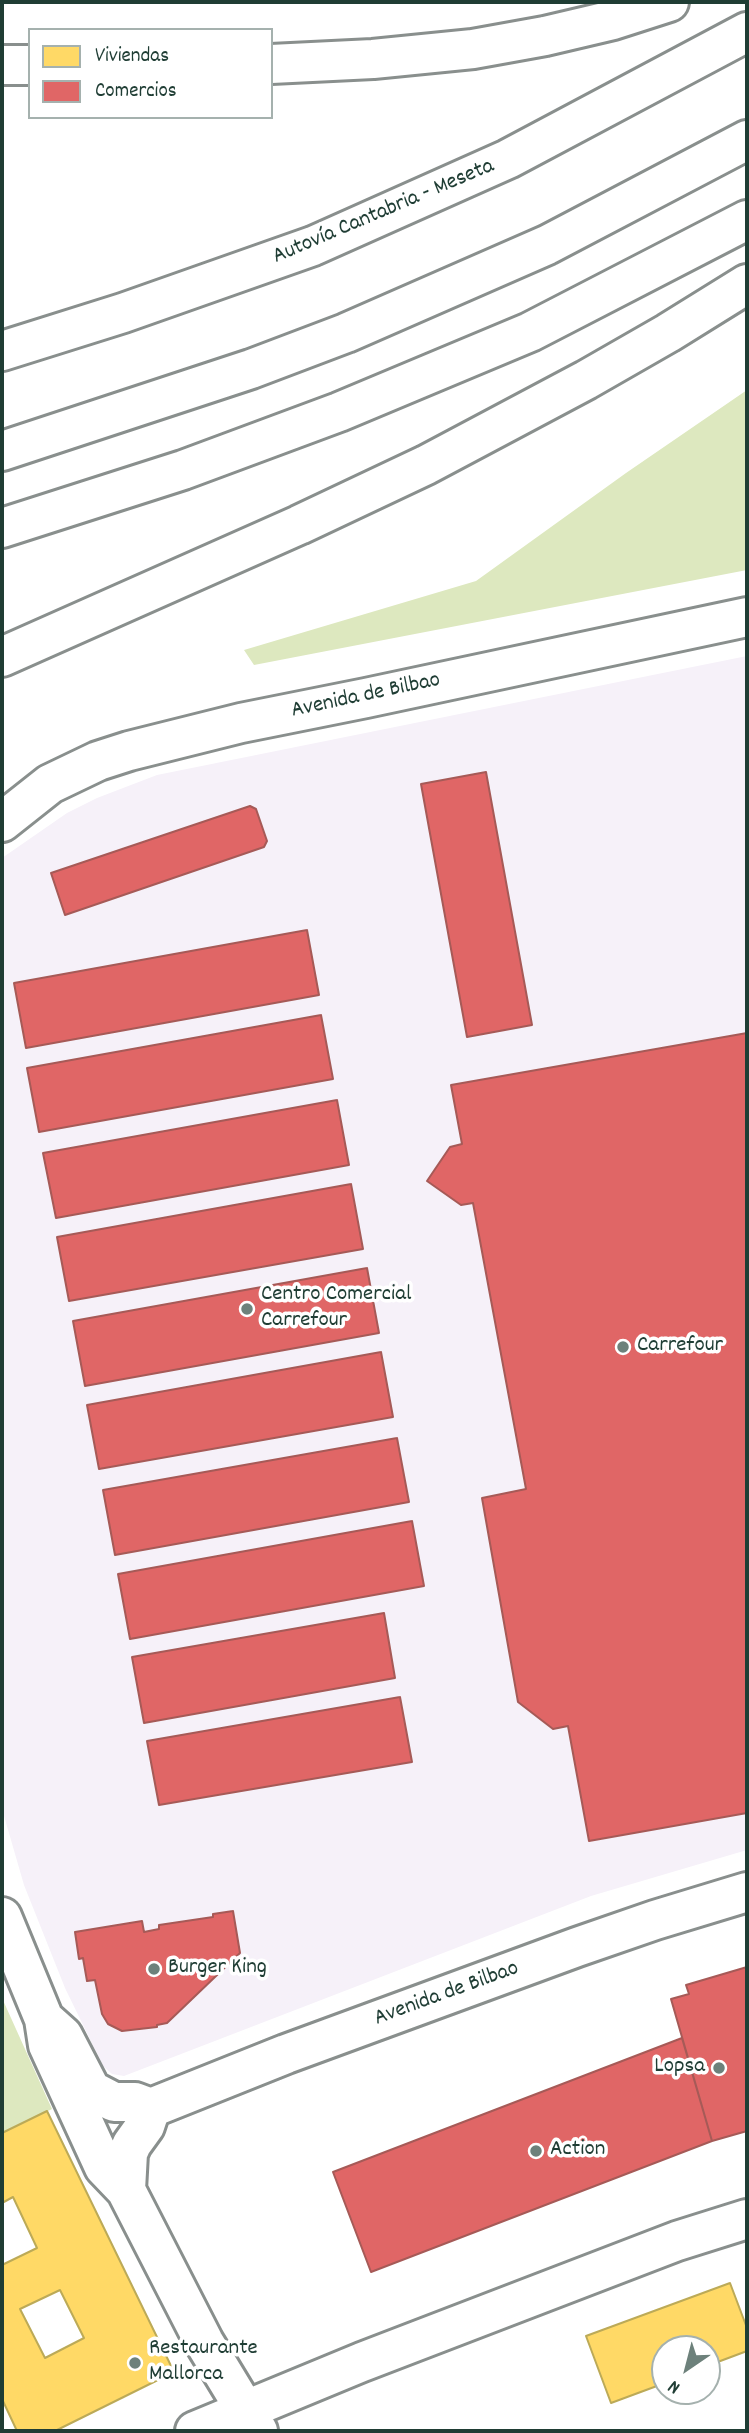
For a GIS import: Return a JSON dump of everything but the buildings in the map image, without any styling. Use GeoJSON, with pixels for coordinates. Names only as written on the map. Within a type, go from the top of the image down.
{"type":"FeatureCollection","features":[{"type":"Feature","properties":{"kind":"main road"},"geometry":{"type":"LineString","coordinates":[[273,64],[373,60],[473,49],[559,33],[613,20],[669,2]]}},
{"type":"Feature","properties":{"kind":"main road","name":"Autovía Cantabria - Meseta"},"geometry":{"type":"LineString","coordinates":[[2,351],[123,313],[313,247],[508,159],[747,32]]}},
{"type":"Feature","properties":{"kind":"main road"},"geometry":{"type":"LineString","coordinates":[[2,65],[28,65]]}},
{"type":"Feature","properties":{"kind":"main road"},"geometry":{"type":"LineString","coordinates":[[2,451],[251,369],[358,327],[547,245],[747,140]]}},
{"type":"Feature","properties":{"kind":"main road"},"geometry":{"type":"LineString","coordinates":[[2,528],[183,470],[339,412],[530,331],[747,220]]}},
{"type":"Feature","properties":{"kind":"main road"},"geometry":{"type":"LineString","coordinates":[[2,657],[299,526],[437,460],[609,367],[747,284]]}},
{"type":"Feature","properties":{"kind":"main road","name":"Avenida de Bilbao"},"geometry":{"type":"LineString","coordinates":[[2,822],[31,797],[71,773],[98,761],[153,744],[241,723],[747,617]]}},
{"type":"Feature","properties":{"kind":"main road","name":"Avenida de Bilbao"},"geometry":{"type":"LineString","coordinates":[[151,2108],[274,2058],[577,1947],[747,1892]]}},
{"type":"Feature","properties":{"kind":"main road"},"geometry":{"type":"LineString","coordinates":[[2,1917],[18,1962],[44,2019],[48,2045],[104,2167],[126,2190],[204,2342],[252,2420]]}},
{"type":"Feature","properties":{"kind":"main road"},"geometry":{"type":"LineString","coordinates":[[44,2019],[64,2036],[91,2090],[114,2102],[135,2102],[151,2108],[145,2126],[131,2144],[128,2153],[126,2190]]}},
{"type":"Feature","properties":{"kind":"main road"},"geometry":{"type":"LineString","coordinates":[[195,2431],[252,2420],[677,2241],[747,2219]]}},
{"type":"Feature","properties":{"kind":"shaded area","name":"Centro Comercial Carrefour"},"geometry":{"type":"Polygon","coordinates":[[[747,656],[747,1850],[591,1896],[124,2076],[112,2074],[103,2066],[65,1988],[24,1885],[2,1809],[2,858],[67,813],[97,798],[157,775],[747,656]]]}},
{"type":"Feature","properties":{"kind":"green space"},"geometry":{"type":"Polygon","coordinates":[[[747,390],[747,570],[254,665],[244,650],[476,581],[747,390]]]}},
{"type":"Feature","properties":{"kind":"green space"},"geometry":{"type":"Polygon","coordinates":[[[2,1998],[52,2109],[2,2133],[2,1998]]]}},
{"type":"Feature","properties":{"kind":"place","name":"Centro Comercial Carrefour"},"geometry":{"type":"Point","coordinates":[247,1309]}},
{"type":"Feature","properties":{"kind":"place","name":"Carrefour"},"geometry":{"type":"Point","coordinates":[623,1347]}},
{"type":"Feature","properties":{"kind":"place","name":"Burger King"},"geometry":{"type":"Point","coordinates":[154,1969]}},
{"type":"Feature","properties":{"kind":"place","name":"Lopsa"},"geometry":{"type":"Point","coordinates":[719,2068]}},
{"type":"Feature","properties":{"kind":"place","name":"Action"},"geometry":{"type":"Point","coordinates":[536,2151]}},
{"type":"Feature","properties":{"kind":"place","name":"Restaurante Mallorca"},"geometry":{"type":"Point","coordinates":[135,2363]}}]}
